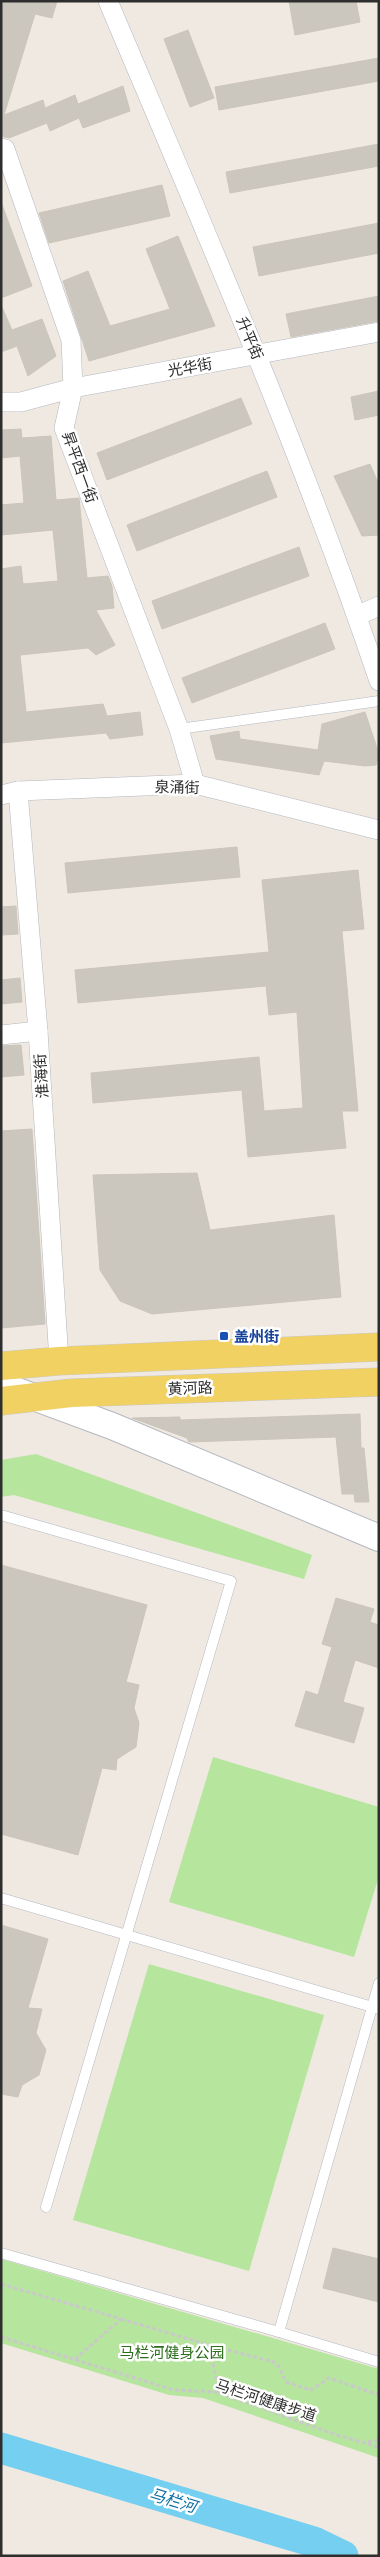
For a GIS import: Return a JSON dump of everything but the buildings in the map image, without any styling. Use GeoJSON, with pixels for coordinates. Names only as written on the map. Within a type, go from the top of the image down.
{"type":"FeatureCollection","features":[{"type":"Feature","properties":{"kind":"main road"},"geometry":{"type":"LineString","coordinates":[[1,1366],[59,1361],[379,1347]]}},
{"type":"Feature","properties":{"kind":"main road","name":"黄河路"},"geometry":{"type":"LineString","coordinates":[[1,1401],[36,1396],[140,1390],[379,1382]]}},
{"type":"Feature","properties":{"kind":"street","name":"升平街"},"geometry":{"type":"LineString","coordinates":[[108,1],[258,356],[357,616],[379,681]]}},
{"type":"Feature","properties":{"kind":"street","name":"昇平西一街"},"geometry":{"type":"LineString","coordinates":[[1,148],[5,149],[70,340],[73,388],[64,428],[180,728],[194,784]]}},
{"type":"Feature","properties":{"kind":"street","name":"光华街"},"geometry":{"type":"LineString","coordinates":[[1,402],[21,402],[73,388],[258,356],[379,332]]}},
{"type":"Feature","properties":{"kind":"street"},"geometry":{"type":"LineString","coordinates":[[357,616],[379,606]]}},
{"type":"Feature","properties":{"kind":"street","name":"泉涌街"},"geometry":{"type":"LineString","coordinates":[[10,793],[194,784],[379,830]]}},
{"type":"Feature","properties":{"kind":"street","name":"淮海街"},"geometry":{"type":"LineString","coordinates":[[10,793],[38,1031],[59,1361]]}},
{"type":"Feature","properties":{"kind":"street"},"geometry":{"type":"LineString","coordinates":[[1,1035],[38,1031]]}},
{"type":"Feature","properties":{"kind":"street"},"geometry":{"type":"LineString","coordinates":[[379,1377],[379,1389]]}},
{"type":"Feature","properties":{"kind":"street"},"geometry":{"type":"LineString","coordinates":[[1,1385],[36,1396],[112,1426],[379,1538]]}},
{"type":"Feature","properties":{"kind":"lane"},"geometry":{"type":"LineString","coordinates":[[180,728],[379,701]]}},
{"type":"Feature","properties":{"kind":"lane"},"geometry":{"type":"LineString","coordinates":[[1,1515],[231,1582],[46,2208]]}},
{"type":"Feature","properties":{"kind":"lane"},"geometry":{"type":"LineString","coordinates":[[1,1898],[375,2007]]}},
{"type":"Feature","properties":{"kind":"lane"},"geometry":{"type":"LineString","coordinates":[[280,2332],[375,2007],[379,1983]]}},
{"type":"Feature","properties":{"kind":"lane"},"geometry":{"type":"LineString","coordinates":[[1,2253],[379,2362]]}},
{"type":"Feature","properties":{"kind":"path"},"geometry":{"type":"LineString","coordinates":[[1,2284],[120,2320],[277,2363],[286,2382],[311,2390],[329,2378],[379,2395]]}},
{"type":"Feature","properties":{"kind":"path"},"geometry":{"type":"LineString","coordinates":[[74,2360],[120,2320]]}},
{"type":"Feature","properties":{"kind":"path","name":"马栏河健康步道"},"geometry":{"type":"LineString","coordinates":[[1,2338],[174,2390],[219,2393],[337,2435],[379,2447]]}},
{"type":"Feature","properties":{"kind":"path"},"geometry":{"type":"LineString","coordinates":[[209,2345],[219,2393]]}},
{"type":"Feature","properties":{"kind":"path"},"geometry":{"type":"LineString","coordinates":[[365,2443],[379,2440]]}},
{"type":"Feature","properties":{"kind":"green space"},"geometry":{"type":"Polygon","coordinates":[[[36,1454],[312,1555],[304,1579],[14,1495],[1,1497],[1,1460],[36,1454]]]}},
{"type":"Feature","properties":{"kind":"green space"},"geometry":{"type":"Polygon","coordinates":[[[213,1757],[379,1807],[379,1876],[354,1957],[169,1902],[213,1757]]]}},
{"type":"Feature","properties":{"kind":"green space"},"geometry":{"type":"Polygon","coordinates":[[[149,1964],[324,2015],[249,2271],[73,2220],[149,1964]]]}},
{"type":"Feature","properties":{"kind":"green space","name":"马栏河健身公园"},"geometry":{"type":"Polygon","coordinates":[[[1,2259],[379,2369],[379,2458],[203,2398],[169,2395],[1,2343],[1,2259]]]}},
{"type":"Feature","properties":{"kind":"waterway","name":"马栏河"},"geometry":{"type":"LineString","coordinates":[[1,2448],[314,2542],[343,2556]]}},
{"type":"Feature","properties":{"kind":"place","name":"盖州街"},"geometry":{"type":"Point","coordinates":[224,1336]}}]}
